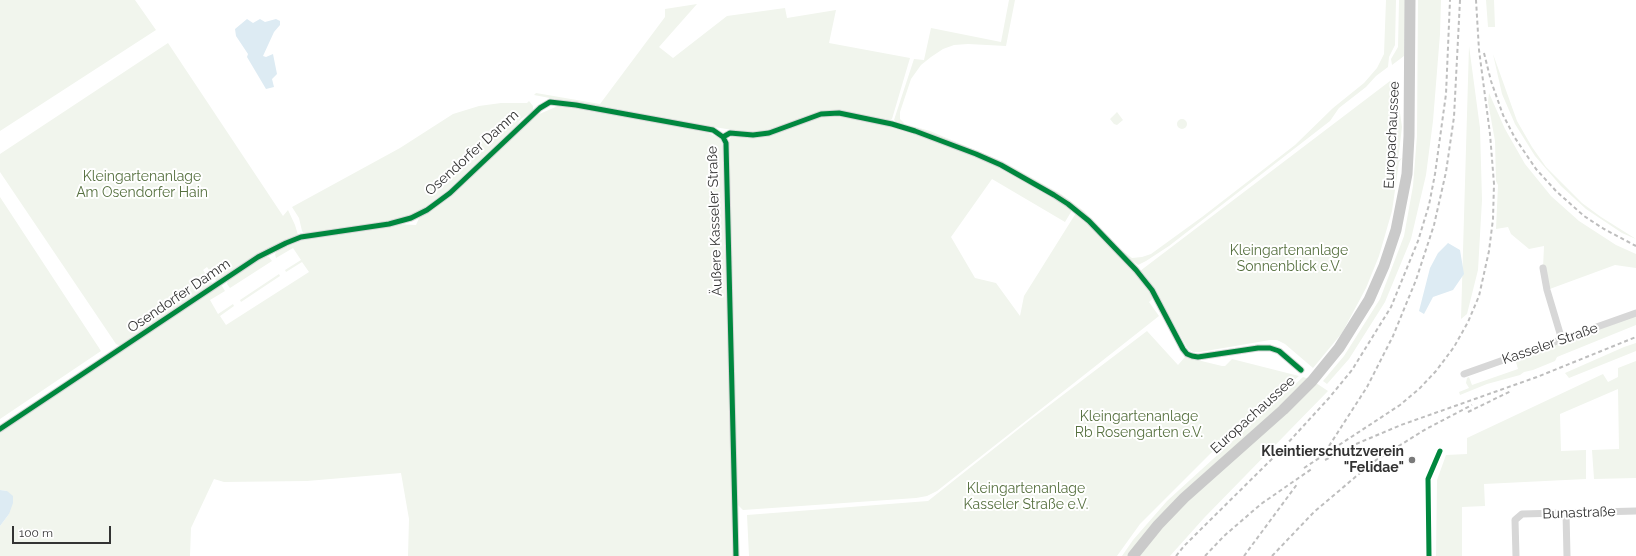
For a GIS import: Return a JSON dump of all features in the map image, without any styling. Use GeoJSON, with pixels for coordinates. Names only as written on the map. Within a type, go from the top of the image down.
{"type":"FeatureCollection","features":[{"type":"Feature","properties":{"kind":"main road","name":"Europachaussee"},"geometry":{"type":"LineString","coordinates":[[1133,556],[1162,521],[1194,488],[1283,410],[1312,382],[1339,348],[1369,300],[1384,266],[1396,230],[1407,174],[1410,128],[1410,0]]}},
{"type":"Feature","properties":{"kind":"street","name":"Osendorfer Damm"},"geometry":{"type":"LineString","coordinates":[[0,429],[269,251],[301,237],[396,222],[411,218],[427,210],[450,193],[524,122],[540,108],[550,102],[576,105],[713,130],[723,137]]}},
{"type":"Feature","properties":{"kind":"street","name":"Äußere Kasseler Straße"},"geometry":{"type":"LineString","coordinates":[[736,556],[727,149],[723,137],[730,133],[769,133],[821,114],[839,113],[898,126],[976,154],[1001,165],[1054,195],[1071,206],[1089,221],[1136,270],[1152,290],[1187,354],[1198,357],[1258,348],[1270,348],[1278,351],[1301,370]]}},
{"type":"Feature","properties":{"kind":"street"},"geometry":{"type":"LineString","coordinates":[[1543,268],[1547,290],[1562,340]]}},
{"type":"Feature","properties":{"kind":"street","name":"Kasseler Straße"},"geometry":{"type":"LineString","coordinates":[[1464,374],[1636,313]]}},
{"type":"Feature","properties":{"kind":"street","name":"Bunastraße"},"geometry":{"type":"LineString","coordinates":[[1516,556],[1515,520],[1522,514],[1636,511]]}},
{"type":"Feature","properties":{"kind":"street"},"geometry":{"type":"LineString","coordinates":[[1566,513],[1567,556]]}},
{"type":"Feature","properties":{"kind":"green space"},"geometry":{"type":"Polygon","coordinates":[[[0,0],[135,0],[156,30],[0,131],[0,0]]]}},
{"type":"Feature","properties":{"kind":"green space"},"geometry":{"type":"Polygon","coordinates":[[[1009,0],[1015,0],[1006,46],[968,44],[954,45],[943,49],[931,57],[921,65],[911,79],[900,112],[900,119],[905,124],[930,131],[1004,162],[1061,194],[1084,211],[1119,248],[1132,258],[1151,254],[1202,217],[1295,145],[1333,108],[1364,83],[1377,68],[1384,54],[1386,0],[1396,0],[1395,45],[1389,57],[1388,67],[1376,76],[1366,87],[1339,108],[1330,121],[1169,246],[1138,265],[1128,258],[1096,224],[1027,176],[894,120],[914,59],[924,60],[931,28],[1001,42],[1009,0]]]}},
{"type":"Feature","properties":{"kind":"green space"},"geometry":{"type":"Polygon","coordinates":[[[1399,0],[1406,0],[1404,56],[1392,65],[1391,59],[1398,47],[1399,0]]]}},
{"type":"Feature","properties":{"kind":"green space"},"geometry":{"type":"Polygon","coordinates":[[[1418,0],[1441,0],[1440,34],[1433,121],[1426,175],[1411,239],[1385,302],[1349,359],[1327,384],[1323,381],[1344,356],[1380,299],[1404,236],[1413,186],[1417,136],[1418,0]]]}},
{"type":"Feature","properties":{"kind":"green space"},"geometry":{"type":"Polygon","coordinates":[[[1486,0],[1494,0],[1495,27],[1488,27],[1486,0]]]}},
{"type":"Feature","properties":{"kind":"green space"},"geometry":{"type":"Polygon","coordinates":[[[697,4],[659,47],[673,58],[727,16],[785,8],[787,18],[836,10],[829,43],[910,58],[892,119],[889,121],[839,111],[782,127],[755,132],[650,117],[534,95],[536,93],[600,104],[665,17],[665,9],[697,4]]]}},
{"type":"Feature","properties":{"kind":"green space","name":"Kleingartenanlage Am Osendorfer Hain"},"geometry":{"type":"Polygon","coordinates":[[[168,43],[283,216],[288,210],[298,235],[217,282],[207,267],[203,270],[212,283],[212,287],[120,346],[116,344],[0,172],[0,154],[168,43]]]}},
{"type":"Feature","properties":{"kind":"green space"},"geometry":{"type":"Polygon","coordinates":[[[1469,46],[1480,128],[1482,200],[1478,270],[1467,314],[1461,319],[1469,46]]]}},
{"type":"Feature","properties":{"kind":"green space"},"geometry":{"type":"Polygon","coordinates":[[[1493,54],[1517,121],[1546,167],[1582,203],[1636,239],[1622,233],[1586,209],[1561,186],[1535,156],[1515,124],[1502,94],[1493,54]]]}},
{"type":"Feature","properties":{"kind":"green space","name":"Kleingartenanlage Sonnenblick e.V."},"geometry":{"type":"Polygon","coordinates":[[[1390,81],[1394,82],[1396,85],[1402,127],[1398,160],[1402,158],[1399,162],[1392,211],[1379,256],[1366,288],[1342,333],[1313,368],[1285,344],[1277,340],[1200,352],[1193,352],[1188,349],[1153,288],[1140,271],[1390,81]]]}},
{"type":"Feature","properties":{"kind":"green space"},"geometry":{"type":"Polygon","coordinates":[[[1489,93],[1505,129],[1525,164],[1551,196],[1579,221],[1616,245],[1636,254],[1636,268],[1615,265],[1547,290],[1543,268],[1544,246],[1529,249],[1511,234],[1508,227],[1496,229],[1498,185],[1496,181],[1495,141],[1488,102],[1489,93]]]}},
{"type":"Feature","properties":{"kind":"green space"},"geometry":{"type":"Polygon","coordinates":[[[529,101],[533,106],[533,111],[521,119],[517,125],[447,191],[420,211],[387,222],[304,234],[302,231],[299,218],[292,207],[400,148],[453,114],[479,106],[501,103],[527,103],[529,101]]]}},
{"type":"Feature","properties":{"kind":"green space"},"geometry":{"type":"Polygon","coordinates":[[[558,106],[579,108],[706,132],[720,138],[723,147],[734,556],[408,556],[409,519],[401,473],[307,481],[224,482],[214,479],[191,528],[190,556],[0,556],[0,526],[9,514],[7,491],[0,490],[0,433],[219,286],[222,286],[225,291],[210,300],[218,314],[233,304],[234,306],[220,316],[226,325],[309,272],[302,262],[286,272],[285,270],[301,260],[293,248],[276,258],[275,254],[277,251],[304,239],[397,224],[416,225],[420,216],[537,115],[558,106]]]}},
{"type":"Feature","properties":{"kind":"green space"},"geometry":{"type":"Polygon","coordinates":[[[1117,112],[1123,120],[1117,125],[1110,119],[1117,112]]]}},
{"type":"Feature","properties":{"kind":"green space"},"geometry":{"type":"Polygon","coordinates":[[[837,116],[901,129],[998,166],[1071,209],[1071,212],[1065,222],[992,179],[951,237],[975,278],[996,283],[1020,316],[1024,296],[1076,213],[1138,277],[1152,296],[1152,299],[1149,302],[1159,316],[937,491],[927,496],[743,510],[738,505],[729,140],[731,137],[750,137],[812,118],[837,116]]]}},
{"type":"Feature","properties":{"kind":"green space"},"geometry":{"type":"Polygon","coordinates":[[[1180,119],[1184,119],[1186,120],[1186,128],[1180,129],[1177,126],[1177,122],[1180,119]]]}},
{"type":"Feature","properties":{"kind":"green space"},"geometry":{"type":"Polygon","coordinates":[[[0,197],[101,351],[0,419],[0,197]]]}},
{"type":"Feature","properties":{"kind":"green space"},"geometry":{"type":"Polygon","coordinates":[[[264,256],[269,257],[272,261],[230,288],[227,284],[228,280],[264,256]]]}},
{"type":"Feature","properties":{"kind":"green space"},"geometry":{"type":"Polygon","coordinates":[[[279,274],[280,276],[241,302],[240,300],[279,274]]]}},
{"type":"Feature","properties":{"kind":"green space"},"geometry":{"type":"Polygon","coordinates":[[[1636,316],[1636,325],[1557,357],[1555,361],[1533,370],[1487,384],[1460,395],[1459,392],[1469,388],[1466,383],[1467,378],[1469,377],[1472,385],[1518,369],[1515,359],[1636,316]]]}},
{"type":"Feature","properties":{"kind":"green space"},"geometry":{"type":"Polygon","coordinates":[[[1147,331],[1178,365],[1185,357],[1222,366],[1225,366],[1232,359],[1299,376],[1223,441],[1140,524],[1117,556],[749,556],[747,515],[928,501],[1030,420],[1147,331]]]}},
{"type":"Feature","properties":{"kind":"green space"},"geometry":{"type":"Polygon","coordinates":[[[1636,343],[1636,351],[1569,378],[1565,373],[1624,347],[1636,343]]]}},
{"type":"Feature","properties":{"kind":"green space"},"geometry":{"type":"Polygon","coordinates":[[[1636,361],[1636,478],[1594,479],[1592,450],[1619,449],[1618,389],[1560,414],[1561,451],[1586,450],[1586,479],[1484,484],[1485,506],[1462,507],[1462,556],[1436,556],[1437,480],[1446,455],[1467,454],[1467,438],[1603,374],[1608,382],[1618,377],[1618,368],[1636,361]]]}},
{"type":"Feature","properties":{"kind":"green space"},"geometry":{"type":"Polygon","coordinates":[[[1303,377],[1309,379],[1129,556],[1122,556],[1133,540],[1167,501],[1303,377]]]}},
{"type":"Feature","properties":{"kind":"green space"},"geometry":{"type":"Polygon","coordinates":[[[1316,383],[1328,391],[1204,518],[1170,556],[1138,556],[1173,514],[1316,383]]]}},
{"type":"Feature","properties":{"kind":"shaded area"},"geometry":{"type":"Polygon","coordinates":[[[247,19],[253,23],[260,19],[265,22],[276,19],[280,21],[280,25],[274,32],[263,56],[266,57],[273,54],[277,74],[272,79],[274,87],[266,89],[247,57],[248,54],[236,36],[235,29],[247,19]]]}},
{"type":"Feature","properties":{"kind":"shaded area"},"geometry":{"type":"Polygon","coordinates":[[[1448,243],[1460,250],[1464,274],[1453,290],[1433,297],[1424,314],[1419,311],[1430,268],[1438,253],[1448,243]]]}},
{"type":"Feature","properties":{"kind":"shaded area"},"geometry":{"type":"Polygon","coordinates":[[[0,490],[7,491],[13,496],[13,503],[9,514],[0,526],[0,490]]]}},
{"type":"Feature","properties":{"kind":"railway"},"geometry":{"type":"LineString","coordinates":[[1176,556],[1184,546],[1285,446],[1329,398],[1352,370],[1391,307],[1418,241],[1429,205],[1435,174],[1446,94],[1450,0]]}},
{"type":"Feature","properties":{"kind":"railway"},"geometry":{"type":"LineString","coordinates":[[1329,446],[1367,387],[1393,336],[1416,280],[1434,225],[1446,172],[1454,117],[1460,0]]}},
{"type":"Feature","properties":{"kind":"railway"},"geometry":{"type":"LineString","coordinates":[[1304,468],[1400,405],[1420,388],[1436,371],[1454,347],[1468,322],[1479,296],[1489,251],[1493,219],[1494,184],[1490,134],[1479,50],[1476,0]]}},
{"type":"Feature","properties":{"kind":"railway"},"geometry":{"type":"LineString","coordinates":[[1484,53],[1491,81],[1503,115],[1515,138],[1536,169],[1556,191],[1584,216],[1604,229],[1636,246]]}},
{"type":"Feature","properties":{"kind":"railway"},"geometry":{"type":"LineString","coordinates":[[1325,460],[1356,444],[1401,425],[1537,377],[1636,337]]}},
{"type":"Feature","properties":{"kind":"railway"},"geometry":{"type":"LineString","coordinates":[[1468,412],[1511,391]]}},
{"type":"Feature","properties":{"kind":"railway"},"geometry":{"type":"LineString","coordinates":[[1272,556],[1314,512],[1373,462],[1426,429],[1472,405]]}},
{"type":"Feature","properties":{"kind":"railway"},"geometry":{"type":"LineString","coordinates":[[1205,556],[1224,536],[1261,504],[1313,468]]}},
{"type":"Feature","properties":{"kind":"railway"},"geometry":{"type":"LineString","coordinates":[[1244,556],[1298,483]]}},
{"type":"Feature","properties":{"kind":"cycle path"},"geometry":{"type":"LineString","coordinates":[[0,429],[258,257],[301,237],[389,224],[411,218],[427,210],[450,193],[540,108],[550,102],[576,105],[713,130],[723,137],[726,143],[736,556]]}},
{"type":"Feature","properties":{"kind":"cycle path"},"geometry":{"type":"LineString","coordinates":[[723,137],[730,133],[753,135],[769,133],[821,114],[839,113],[892,124],[976,154],[1001,165],[1054,195],[1089,221],[1136,270],[1152,290],[1187,354],[1198,357],[1258,348],[1270,348],[1279,351],[1301,370]]}},
{"type":"Feature","properties":{"kind":"cycle path"},"geometry":{"type":"LineString","coordinates":[[1429,556],[1428,479],[1440,451]]}},
{"type":"Feature","properties":{"kind":"place","name":"Kleintierschutzverein \"Felidae\""},"geometry":{"type":"Point","coordinates":[1412,460]}},
{"type":"Feature","properties":{"kind":"park label","name":"Kleingartenanlage Rb Rosengarten e.V."},"geometry":{"type":"Point","coordinates":[1139,426]}},
{"type":"Feature","properties":{"kind":"park label","name":"Kleingartenanlage Kasseler Straße e.V."},"geometry":{"type":"Point","coordinates":[1026,498]}}]}
